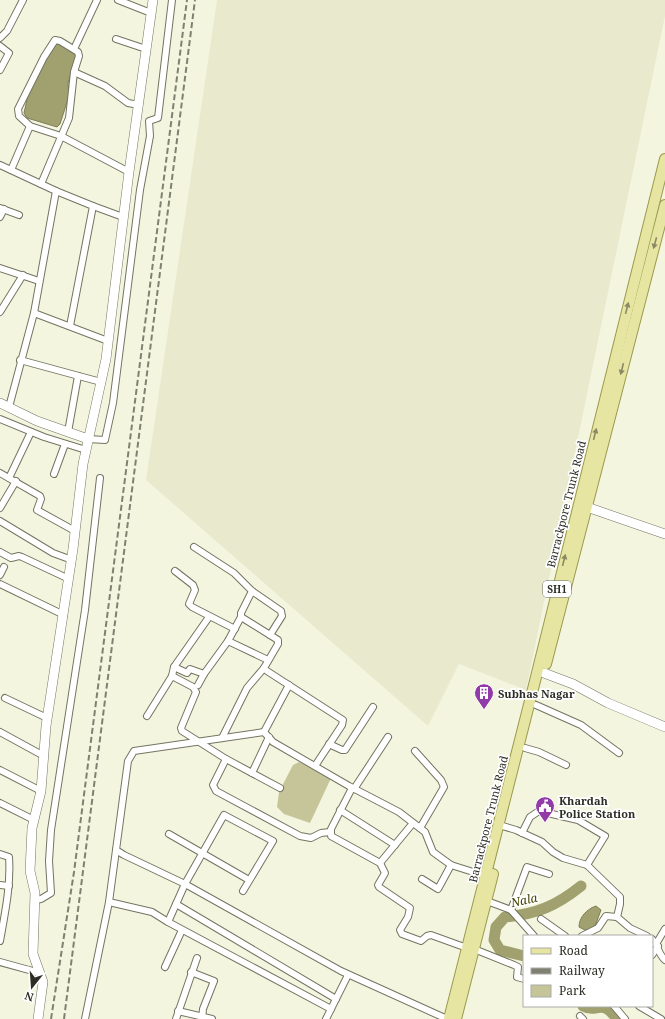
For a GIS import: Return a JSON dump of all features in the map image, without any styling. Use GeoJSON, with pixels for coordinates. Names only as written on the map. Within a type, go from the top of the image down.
{"type":"FeatureCollection","features":[{"type":"Feature","properties":{"kind":"main road","name":"Barrackpore Trunk Road"},"geometry":{"type":"LineString","coordinates":[[448,1019],[486,901],[502,825],[582,505],[665,159]]}},
{"type":"Feature","properties":{"kind":"main road","name":"Barrackpore Trunk Road"},"geometry":{"type":"LineString","coordinates":[[456,1019],[486,876],[525,748],[544,673],[582,505],[665,205]]}},
{"type":"Feature","properties":{"kind":"street"},"geometry":{"type":"LineString","coordinates":[[0,38],[6,31],[23,0]]}},
{"type":"Feature","properties":{"kind":"street"},"geometry":{"type":"LineString","coordinates":[[74,49],[97,0]]}},
{"type":"Feature","properties":{"kind":"street"},"geometry":{"type":"LineString","coordinates":[[118,0],[151,13]]}},
{"type":"Feature","properties":{"kind":"street"},"geometry":{"type":"LineString","coordinates":[[38,1019],[43,982],[33,954],[35,900],[34,883],[30,871],[34,820],[40,791],[47,718],[64,615],[86,450],[106,359],[123,217],[153,0]]}},
{"type":"Feature","properties":{"kind":"street"},"geometry":{"type":"LineString","coordinates":[[0,403],[37,421],[68,432],[88,439],[105,440],[113,403],[140,190],[150,136],[149,121],[158,118],[172,0]]}},
{"type":"Feature","properties":{"kind":"street"},"geometry":{"type":"LineString","coordinates":[[116,39],[146,48]]}},
{"type":"Feature","properties":{"kind":"street"},"geometry":{"type":"LineString","coordinates":[[41,184],[57,142],[61,136],[72,107],[74,72],[79,56],[78,52],[74,49],[60,41],[55,40],[44,57],[18,109],[19,116],[30,126],[61,136],[129,172]]}},
{"type":"Feature","properties":{"kind":"street"},"geometry":{"type":"LineString","coordinates":[[0,46],[9,52],[0,70]]}},
{"type":"Feature","properties":{"kind":"street"},"geometry":{"type":"LineString","coordinates":[[74,72],[105,86],[128,103],[139,105]]}},
{"type":"Feature","properties":{"kind":"street"},"geometry":{"type":"LineString","coordinates":[[11,170],[30,126]]}},
{"type":"Feature","properties":{"kind":"street"},"geometry":{"type":"LineString","coordinates":[[0,165],[56,191],[123,217]]}},
{"type":"Feature","properties":{"kind":"street"},"geometry":{"type":"LineString","coordinates":[[9,407],[20,360],[34,313],[56,191]]}},
{"type":"Feature","properties":{"kind":"street"},"geometry":{"type":"LineString","coordinates":[[70,326],[93,206]]}},
{"type":"Feature","properties":{"kind":"street"},"geometry":{"type":"LineString","coordinates":[[0,217],[2,209],[19,215]]}},
{"type":"Feature","properties":{"kind":"street"},"geometry":{"type":"LineString","coordinates":[[0,268],[39,281]]}},
{"type":"Feature","properties":{"kind":"street"},"geometry":{"type":"LineString","coordinates":[[0,312],[23,275]]}},
{"type":"Feature","properties":{"kind":"street"},"geometry":{"type":"LineString","coordinates":[[34,313],[108,341]]}},
{"type":"Feature","properties":{"kind":"street"},"geometry":{"type":"LineString","coordinates":[[20,360],[101,382]]}},
{"type":"Feature","properties":{"kind":"street"},"geometry":{"type":"LineString","coordinates":[[68,432],[78,376]]}},
{"type":"Feature","properties":{"kind":"street"},"geometry":{"type":"LineString","coordinates":[[0,420],[65,444],[86,450]]}},
{"type":"Feature","properties":{"kind":"street"},"geometry":{"type":"LineString","coordinates":[[9,478],[31,432]]}},
{"type":"Feature","properties":{"kind":"street"},"geometry":{"type":"LineString","coordinates":[[54,474],[65,444]]}},
{"type":"Feature","properties":{"kind":"street"},"geometry":{"type":"LineString","coordinates":[[0,473],[40,496],[41,499],[37,510],[75,531]]}},
{"type":"Feature","properties":{"kind":"street"},"geometry":{"type":"LineString","coordinates":[[35,900],[41,899],[51,893],[49,861],[51,830],[85,610],[100,478]]}},
{"type":"Feature","properties":{"kind":"street"},"geometry":{"type":"LineString","coordinates":[[0,508],[16,482]]}},
{"type":"Feature","properties":{"kind":"street"},"geometry":{"type":"LineString","coordinates":[[582,505],[665,534]]}},
{"type":"Feature","properties":{"kind":"street"},"geometry":{"type":"LineString","coordinates":[[0,522],[54,553],[72,560]]}},
{"type":"Feature","properties":{"kind":"street"},"geometry":{"type":"LineString","coordinates":[[194,547],[234,573],[252,591],[283,614],[270,635]]}},
{"type":"Feature","properties":{"kind":"street"},"geometry":{"type":"LineString","coordinates":[[0,552],[11,558],[19,556],[22,557],[69,579]]}},
{"type":"Feature","properties":{"kind":"street"},"geometry":{"type":"LineString","coordinates":[[0,575],[4,568]]}},
{"type":"Feature","properties":{"kind":"street"},"geometry":{"type":"LineString","coordinates":[[175,571],[194,585],[194,594],[189,604],[192,607],[235,629]]}},
{"type":"Feature","properties":{"kind":"street"},"geometry":{"type":"LineString","coordinates":[[0,584],[64,615]]}},
{"type":"Feature","properties":{"kind":"street"},"geometry":{"type":"LineString","coordinates":[[198,685],[204,674],[228,641],[242,617],[240,613],[252,591]]}},
{"type":"Feature","properties":{"kind":"street"},"geometry":{"type":"LineString","coordinates":[[147,716],[172,676],[174,667],[209,617]]}},
{"type":"Feature","properties":{"kind":"street"},"geometry":{"type":"LineString","coordinates":[[222,738],[247,688],[264,668],[278,644],[278,640],[242,617]]}},
{"type":"Feature","properties":{"kind":"street"},"geometry":{"type":"LineString","coordinates":[[228,641],[268,660]]}},
{"type":"Feature","properties":{"kind":"street"},"geometry":{"type":"LineString","coordinates":[[174,667],[187,673],[190,669],[204,674]]}},
{"type":"Feature","properties":{"kind":"street"},"geometry":{"type":"LineString","coordinates":[[264,668],[343,720],[342,725],[315,766]]}},
{"type":"Feature","properties":{"kind":"street"},"geometry":{"type":"LineString","coordinates":[[544,673],[573,684],[608,703],[665,727]]}},
{"type":"Feature","properties":{"kind":"street"},"geometry":{"type":"LineString","coordinates":[[172,676],[196,689],[196,696],[181,728],[198,742],[226,760],[280,788]]}},
{"type":"Feature","properties":{"kind":"street"},"geometry":{"type":"LineString","coordinates":[[264,732],[289,685]]}},
{"type":"Feature","properties":{"kind":"street"},"geometry":{"type":"LineString","coordinates":[[5,698],[47,718]]}},
{"type":"Feature","properties":{"kind":"street"},"geometry":{"type":"LineString","coordinates":[[536,705],[581,725],[619,753]]}},
{"type":"Feature","properties":{"kind":"street"},"geometry":{"type":"LineString","coordinates":[[329,744],[342,750],[346,750],[373,707]]}},
{"type":"Feature","properties":{"kind":"street"},"geometry":{"type":"LineString","coordinates":[[0,732],[44,756]]}},
{"type":"Feature","properties":{"kind":"street"},"geometry":{"type":"LineString","coordinates":[[85,1019],[109,902],[128,761],[132,753],[137,750],[264,732]]}},
{"type":"Feature","properties":{"kind":"street"},"geometry":{"type":"LineString","coordinates":[[264,732],[273,742],[353,788],[399,812],[425,832],[433,852],[451,865],[486,876]]}},
{"type":"Feature","properties":{"kind":"street"},"geometry":{"type":"LineString","coordinates":[[252,773],[269,737]]}},
{"type":"Feature","properties":{"kind":"street"},"geometry":{"type":"LineString","coordinates":[[330,832],[340,810],[353,788],[388,737]]}},
{"type":"Feature","properties":{"kind":"street"},"geometry":{"type":"LineString","coordinates":[[525,748],[566,765]]}},
{"type":"Feature","properties":{"kind":"street"},"geometry":{"type":"LineString","coordinates":[[415,751],[441,780],[444,787],[420,828]]}},
{"type":"Feature","properties":{"kind":"street"},"geometry":{"type":"LineString","coordinates":[[226,760],[213,785],[213,789],[300,836],[311,838],[321,833],[330,832]]}},
{"type":"Feature","properties":{"kind":"street"},"geometry":{"type":"LineString","coordinates":[[0,770],[40,791]]}},
{"type":"Feature","properties":{"kind":"street"},"geometry":{"type":"LineString","coordinates":[[0,802],[34,820]]}},
{"type":"Feature","properties":{"kind":"street"},"geometry":{"type":"LineString","coordinates":[[340,810],[395,845]]}},
{"type":"Feature","properties":{"kind":"street"},"geometry":{"type":"LineString","coordinates":[[522,833],[530,817],[539,811],[578,820],[605,836],[587,865]]}},
{"type":"Feature","properties":{"kind":"street"},"geometry":{"type":"LineString","coordinates":[[168,922],[185,884],[224,815],[272,841],[243,891]]}},
{"type":"Feature","properties":{"kind":"street"},"geometry":{"type":"LineString","coordinates":[[380,863],[413,822]]}},
{"type":"Feature","properties":{"kind":"street"},"geometry":{"type":"LineString","coordinates":[[502,825],[542,842],[553,852],[563,858],[587,865],[620,897],[617,916]]}},
{"type":"Feature","properties":{"kind":"street"},"geometry":{"type":"LineString","coordinates":[[330,832],[331,836],[380,863],[385,873],[378,884],[379,887],[410,908],[408,917],[400,930],[402,934],[421,941],[427,936],[431,935],[514,965],[518,968],[517,977],[523,979]]}},
{"type":"Feature","properties":{"kind":"street"},"geometry":{"type":"LineString","coordinates":[[169,834],[249,880]]}},
{"type":"Feature","properties":{"kind":"street"},"geometry":{"type":"LineString","coordinates":[[116,850],[185,884],[348,975],[448,1019]]}},
{"type":"Feature","properties":{"kind":"street"},"geometry":{"type":"LineString","coordinates":[[0,854],[9,857],[9,886],[0,941]]}},
{"type":"Feature","properties":{"kind":"street"},"geometry":{"type":"LineString","coordinates":[[422,880],[438,889],[451,865]]}},
{"type":"Feature","properties":{"kind":"street"},"geometry":{"type":"LineString","coordinates":[[511,910],[527,867],[549,874]]}},
{"type":"Feature","properties":{"kind":"street"},"geometry":{"type":"LineString","coordinates":[[0,885],[9,886]]}},
{"type":"Feature","properties":{"kind":"street"},"geometry":{"type":"LineString","coordinates":[[486,901],[511,910],[533,935]]}},
{"type":"Feature","properties":{"kind":"street"},"geometry":{"type":"LineString","coordinates":[[109,902],[152,912],[182,930],[245,961],[331,1009]]}},
{"type":"Feature","properties":{"kind":"street"},"geometry":{"type":"LineString","coordinates":[[176,904],[336,999]]}},
{"type":"Feature","properties":{"kind":"street"},"geometry":{"type":"LineString","coordinates":[[584,935],[598,928],[606,916],[617,916],[630,928],[645,935]]}},
{"type":"Feature","properties":{"kind":"street"},"geometry":{"type":"LineString","coordinates":[[542,919],[564,935]]}},
{"type":"Feature","properties":{"kind":"street"},"geometry":{"type":"LineString","coordinates":[[665,929],[655,943],[659,954],[665,960]]}},
{"type":"Feature","properties":{"kind":"street"},"geometry":{"type":"LineString","coordinates":[[165,967],[182,930]]}},
{"type":"Feature","properties":{"kind":"street"},"geometry":{"type":"LineString","coordinates":[[176,1019],[197,958]]}},
{"type":"Feature","properties":{"kind":"street"},"geometry":{"type":"LineString","coordinates":[[0,962],[40,973]]}},
{"type":"Feature","properties":{"kind":"street"},"geometry":{"type":"LineString","coordinates":[[192,972],[214,981],[202,1017]]}},
{"type":"Feature","properties":{"kind":"street"},"geometry":{"type":"LineString","coordinates":[[326,1019],[348,975]]}},
{"type":"Feature","properties":{"kind":"street"},"geometry":{"type":"LineString","coordinates":[[615,1007],[625,1019]]}},
{"type":"Feature","properties":{"kind":"street"},"geometry":{"type":"LineString","coordinates":[[640,1007],[661,1019]]}},
{"type":"Feature","properties":{"kind":"street"},"geometry":{"type":"LineString","coordinates":[[178,1011],[212,1019]]}},
{"type":"Feature","properties":{"kind":"shaded area"},"geometry":{"type":"Polygon","coordinates":[[[217,0],[665,0],[665,16],[526,690],[459,664],[428,726],[146,480],[217,0]]]}},
{"type":"Feature","properties":{"kind":"shaded area"},"geometry":{"type":"Polygon","coordinates":[[[55,43],[68,46],[77,55],[68,83],[69,96],[60,124],[57,127],[27,118],[24,113],[29,91],[46,56],[55,43]]]}},
{"type":"Feature","properties":{"kind":"shaded area"},"geometry":{"type":"Polygon","coordinates":[[[596,906],[601,910],[594,929],[585,930],[579,927],[580,920],[584,914],[596,906]]]}},
{"type":"Feature","properties":{"kind":"green space"},"geometry":{"type":"Polygon","coordinates":[[[299,762],[332,776],[310,823],[284,814],[277,807],[279,792],[293,765],[299,762]]]}},
{"type":"Feature","properties":{"kind":"waterway","name":"Nala"},"geometry":{"type":"LineString","coordinates":[[523,956],[500,950],[494,940],[496,927],[505,917],[527,914],[546,908],[563,899],[581,886]]}},
{"type":"Feature","properties":{"kind":"waterway","name":"Nala"},"geometry":{"type":"LineString","coordinates":[[586,1007],[599,1007]]}},
{"type":"Feature","properties":{"kind":"waterway","name":"Nala"},"geometry":{"type":"LineString","coordinates":[[603,1007],[612,1012],[617,1019]]}},
{"type":"Feature","properties":{"kind":"railway"},"geometry":{"type":"LineString","coordinates":[[51,1019],[74,872],[187,0]]}},
{"type":"Feature","properties":{"kind":"railway"},"geometry":{"type":"LineString","coordinates":[[64,1019],[195,0]]}},
{"type":"Feature","properties":{"kind":"place","name":"Subhas Nagar"},"geometry":{"type":"Point","coordinates":[484,710]}},
{"type":"Feature","properties":{"kind":"place","name":"Khardah Police Station"},"geometry":{"type":"Point","coordinates":[545,823]}}]}
